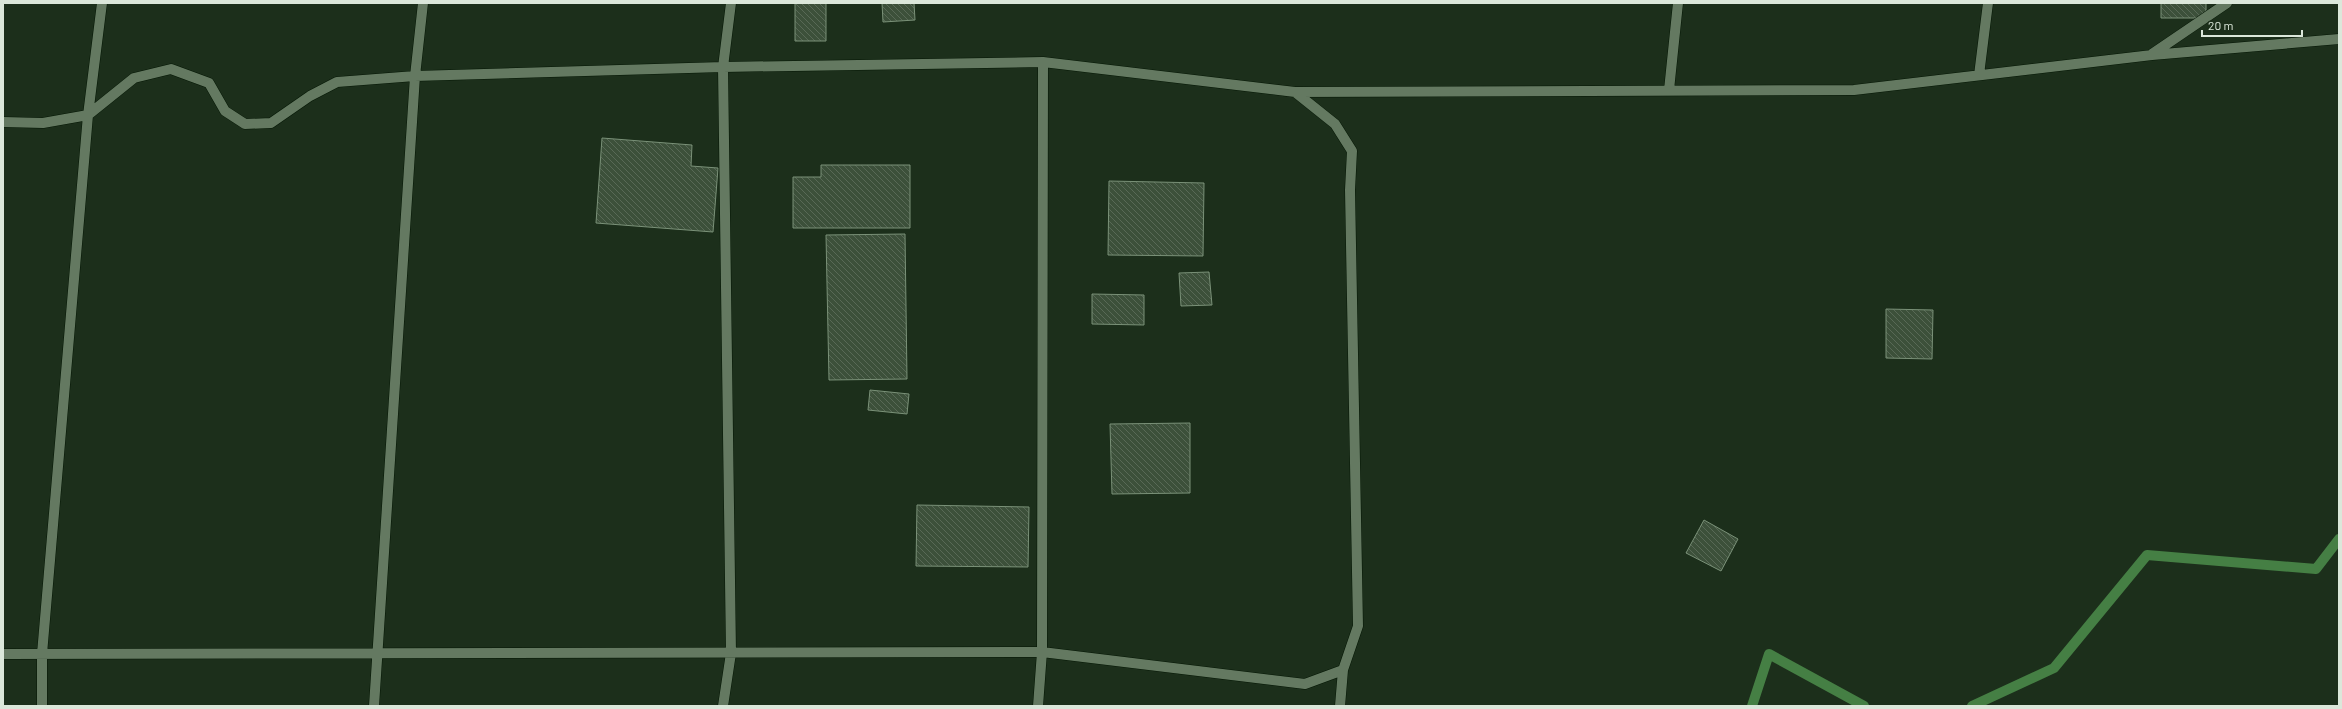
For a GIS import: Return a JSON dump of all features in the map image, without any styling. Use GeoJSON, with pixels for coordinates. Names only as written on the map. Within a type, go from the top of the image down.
{"type":"FeatureCollection","features":[{"type":"Feature","properties":{"kind":"street"},"geometry":{"type":"LineString","coordinates":[[42,706],[42,654],[88,115],[102,3]]}},
{"type":"Feature","properties":{"kind":"street"},"geometry":{"type":"LineString","coordinates":[[374,706],[415,76],[423,3]]}},
{"type":"Feature","properties":{"kind":"street"},"geometry":{"type":"LineString","coordinates":[[723,706],[731,653],[722,67],[731,3]]}},
{"type":"Feature","properties":{"kind":"street"},"geometry":{"type":"LineString","coordinates":[[1669,90],[1678,3]]}},
{"type":"Feature","properties":{"kind":"street"},"geometry":{"type":"LineString","coordinates":[[1979,75],[1988,3]]}},
{"type":"Feature","properties":{"kind":"street"},"geometry":{"type":"LineString","coordinates":[[2152,55],[2227,3]]}},
{"type":"Feature","properties":{"kind":"street"},"geometry":{"type":"LineString","coordinates":[[3,122],[43,123],[88,115],[134,78],[171,69],[209,84],[225,111],[245,124],[271,123],[310,96],[337,82],[415,76],[722,67],[1043,62],[1295,92],[1854,90],[2152,55],[2339,39]]}},
{"type":"Feature","properties":{"kind":"street"},"geometry":{"type":"LineString","coordinates":[[1038,706],[1042,652],[1043,62]]}},
{"type":"Feature","properties":{"kind":"street"},"geometry":{"type":"LineString","coordinates":[[1295,92],[1336,124],[1352,151],[1350,190],[1358,626],[1343,670],[1340,706]]}},
{"type":"Feature","properties":{"kind":"street"},"geometry":{"type":"LineString","coordinates":[[3,654],[1042,652],[1305,684],[1343,670]]}},
{"type":"Feature","properties":{"kind":"building"},"geometry":{"type":"Polygon","coordinates":[[[795,3],[826,3],[826,41],[795,41],[795,3]]]}},
{"type":"Feature","properties":{"kind":"building"},"geometry":{"type":"Polygon","coordinates":[[[882,3],[914,3],[915,20],[883,22],[882,3]]]}},
{"type":"Feature","properties":{"kind":"building"},"geometry":{"type":"Polygon","coordinates":[[[2161,3],[2206,3],[2206,18],[2161,18],[2161,3]]]}},
{"type":"Feature","properties":{"kind":"building"},"geometry":{"type":"Polygon","coordinates":[[[602,138],[692,145],[691,166],[718,168],[713,232],[596,223],[602,138]]]}},
{"type":"Feature","properties":{"kind":"building"},"geometry":{"type":"Polygon","coordinates":[[[821,165],[910,165],[910,228],[793,228],[793,177],[821,177],[821,165]]]}},
{"type":"Feature","properties":{"kind":"building"},"geometry":{"type":"Polygon","coordinates":[[[1109,181],[1204,183],[1203,256],[1108,255],[1109,181]]]}},
{"type":"Feature","properties":{"kind":"building"},"geometry":{"type":"Polygon","coordinates":[[[905,234],[907,379],[829,380],[826,235],[905,234]]]}},
{"type":"Feature","properties":{"kind":"building"},"geometry":{"type":"Polygon","coordinates":[[[1209,272],[1212,305],[1181,306],[1179,273],[1209,272]]]}},
{"type":"Feature","properties":{"kind":"building"},"geometry":{"type":"Polygon","coordinates":[[[1092,294],[1144,295],[1144,325],[1092,324],[1092,294]]]}},
{"type":"Feature","properties":{"kind":"building"},"geometry":{"type":"Polygon","coordinates":[[[1886,309],[1933,310],[1932,359],[1886,358],[1886,309]]]}},
{"type":"Feature","properties":{"kind":"building"},"geometry":{"type":"Polygon","coordinates":[[[870,390],[909,394],[907,414],[868,410],[870,390]]]}},
{"type":"Feature","properties":{"kind":"building"},"geometry":{"type":"Polygon","coordinates":[[[1190,423],[1190,493],[1112,494],[1110,424],[1190,423]]]}},
{"type":"Feature","properties":{"kind":"building"},"geometry":{"type":"Polygon","coordinates":[[[917,505],[1029,507],[1028,567],[916,566],[917,505]]]}},
{"type":"Feature","properties":{"kind":"building"},"geometry":{"type":"Polygon","coordinates":[[[1704,520],[1738,539],[1721,571],[1686,553],[1704,520]]]}},
{"type":"Feature","properties":{"kind":"waterway"},"geometry":{"type":"LineString","coordinates":[[1972,706],[2054,668],[2147,555],[2316,569],[2339,539]]}},
{"type":"Feature","properties":{"kind":"waterway"},"geometry":{"type":"LineString","coordinates":[[1752,706],[1769,654],[1864,706]]}}]}
